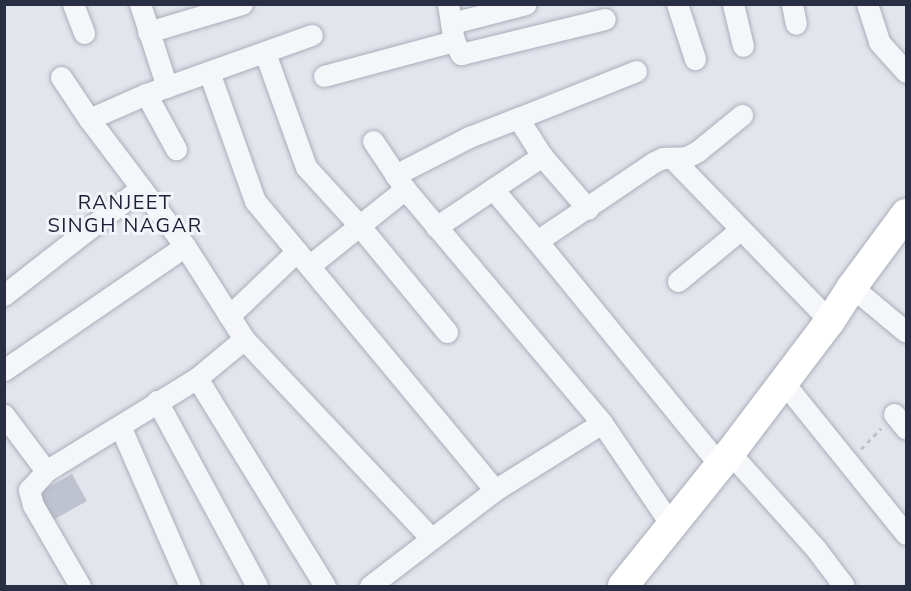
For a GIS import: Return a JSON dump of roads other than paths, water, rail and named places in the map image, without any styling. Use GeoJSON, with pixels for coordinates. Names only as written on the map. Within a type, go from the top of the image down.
{"type":"FeatureCollection","features":[{"type":"Feature","properties":{"kind":"main road"},"geometry":{"type":"LineString","coordinates":[[623,586],[784,383],[906,214]]}},
{"type":"Feature","properties":{"kind":"street"},"geometry":{"type":"LineString","coordinates":[[73,4],[84,33]]}},
{"type":"Feature","properties":{"kind":"street"},"geometry":{"type":"LineString","coordinates":[[140,4],[167,87]]}},
{"type":"Feature","properties":{"kind":"street"},"geometry":{"type":"LineString","coordinates":[[148,32],[242,4]]}},
{"type":"Feature","properties":{"kind":"street"},"geometry":{"type":"LineString","coordinates":[[324,76],[452,23],[526,4]]}},
{"type":"Feature","properties":{"kind":"street"},"geometry":{"type":"LineString","coordinates":[[677,4],[695,59]]}},
{"type":"Feature","properties":{"kind":"street"},"geometry":{"type":"LineString","coordinates":[[733,4],[742,46]]}},
{"type":"Feature","properties":{"kind":"street"},"geometry":{"type":"LineString","coordinates":[[867,4],[879,42],[906,72]]}},
{"type":"Feature","properties":{"kind":"street"},"geometry":{"type":"LineString","coordinates":[[452,23],[461,54],[605,19]]}},
{"type":"Feature","properties":{"kind":"street"},"geometry":{"type":"LineString","coordinates":[[89,119],[146,94],[312,35]]}},
{"type":"Feature","properties":{"kind":"street"},"geometry":{"type":"LineString","coordinates":[[265,53],[306,167],[358,224],[447,332]]}},
{"type":"Feature","properties":{"kind":"street"},"geometry":{"type":"LineString","coordinates":[[229,316],[303,258],[358,224],[400,182],[469,137],[636,71]]}},
{"type":"Feature","properties":{"kind":"street"},"geometry":{"type":"LineString","coordinates":[[209,72],[255,201],[495,490]]}},
{"type":"Feature","properties":{"kind":"street"},"geometry":{"type":"LineString","coordinates":[[61,77],[89,119],[185,246],[244,339],[431,538]]}},
{"type":"Feature","properties":{"kind":"street"},"geometry":{"type":"LineString","coordinates":[[146,94],[176,149]]}},
{"type":"Feature","properties":{"kind":"street"},"geometry":{"type":"LineString","coordinates":[[537,241],[654,162],[687,157],[698,151],[742,115]]}},
{"type":"Feature","properties":{"kind":"street"},"geometry":{"type":"LineString","coordinates":[[518,118],[542,156],[588,208]]}},
{"type":"Feature","properties":{"kind":"street"},"geometry":{"type":"LineString","coordinates":[[373,141],[400,182],[436,227],[602,423],[672,526]]}},
{"type":"Feature","properties":{"kind":"street"},"geometry":{"type":"LineString","coordinates":[[436,227],[542,156]]}},
{"type":"Feature","properties":{"kind":"street"},"geometry":{"type":"LineString","coordinates":[[672,158],[830,321]]}},
{"type":"Feature","properties":{"kind":"street"},"geometry":{"type":"LineString","coordinates":[[4,295],[141,188]]}},
{"type":"Feature","properties":{"kind":"street"},"geometry":{"type":"LineString","coordinates":[[493,189],[725,459],[816,549],[844,586]]}},
{"type":"Feature","properties":{"kind":"street"},"geometry":{"type":"LineString","coordinates":[[678,281],[740,230]]}},
{"type":"Feature","properties":{"kind":"street"},"geometry":{"type":"LineString","coordinates":[[4,370],[185,246]]}},
{"type":"Feature","properties":{"kind":"street"},"geometry":{"type":"LineString","coordinates":[[852,287],[906,333]]}},
{"type":"Feature","properties":{"kind":"street"},"geometry":{"type":"LineString","coordinates":[[81,586],[33,505],[29,489],[46,471],[197,378],[244,339]]}},
{"type":"Feature","properties":{"kind":"street"},"geometry":{"type":"LineString","coordinates":[[197,378],[325,586]]}},
{"type":"Feature","properties":{"kind":"street"},"geometry":{"type":"LineString","coordinates":[[784,383],[906,534]]}},
{"type":"Feature","properties":{"kind":"street"},"geometry":{"type":"LineString","coordinates":[[157,401],[257,586]]}},
{"type":"Feature","properties":{"kind":"street"},"geometry":{"type":"LineString","coordinates":[[4,415],[46,471]]}},
{"type":"Feature","properties":{"kind":"street"},"geometry":{"type":"LineString","coordinates":[[370,586],[495,490],[602,423]]}},
{"type":"Feature","properties":{"kind":"street"},"geometry":{"type":"LineString","coordinates":[[120,426],[190,586]]}},
{"type":"Feature","properties":{"kind":"district","name":"RANJEET SINGH NAGAR"},"geometry":{"type":"Point","coordinates":[125,214]}}]}
